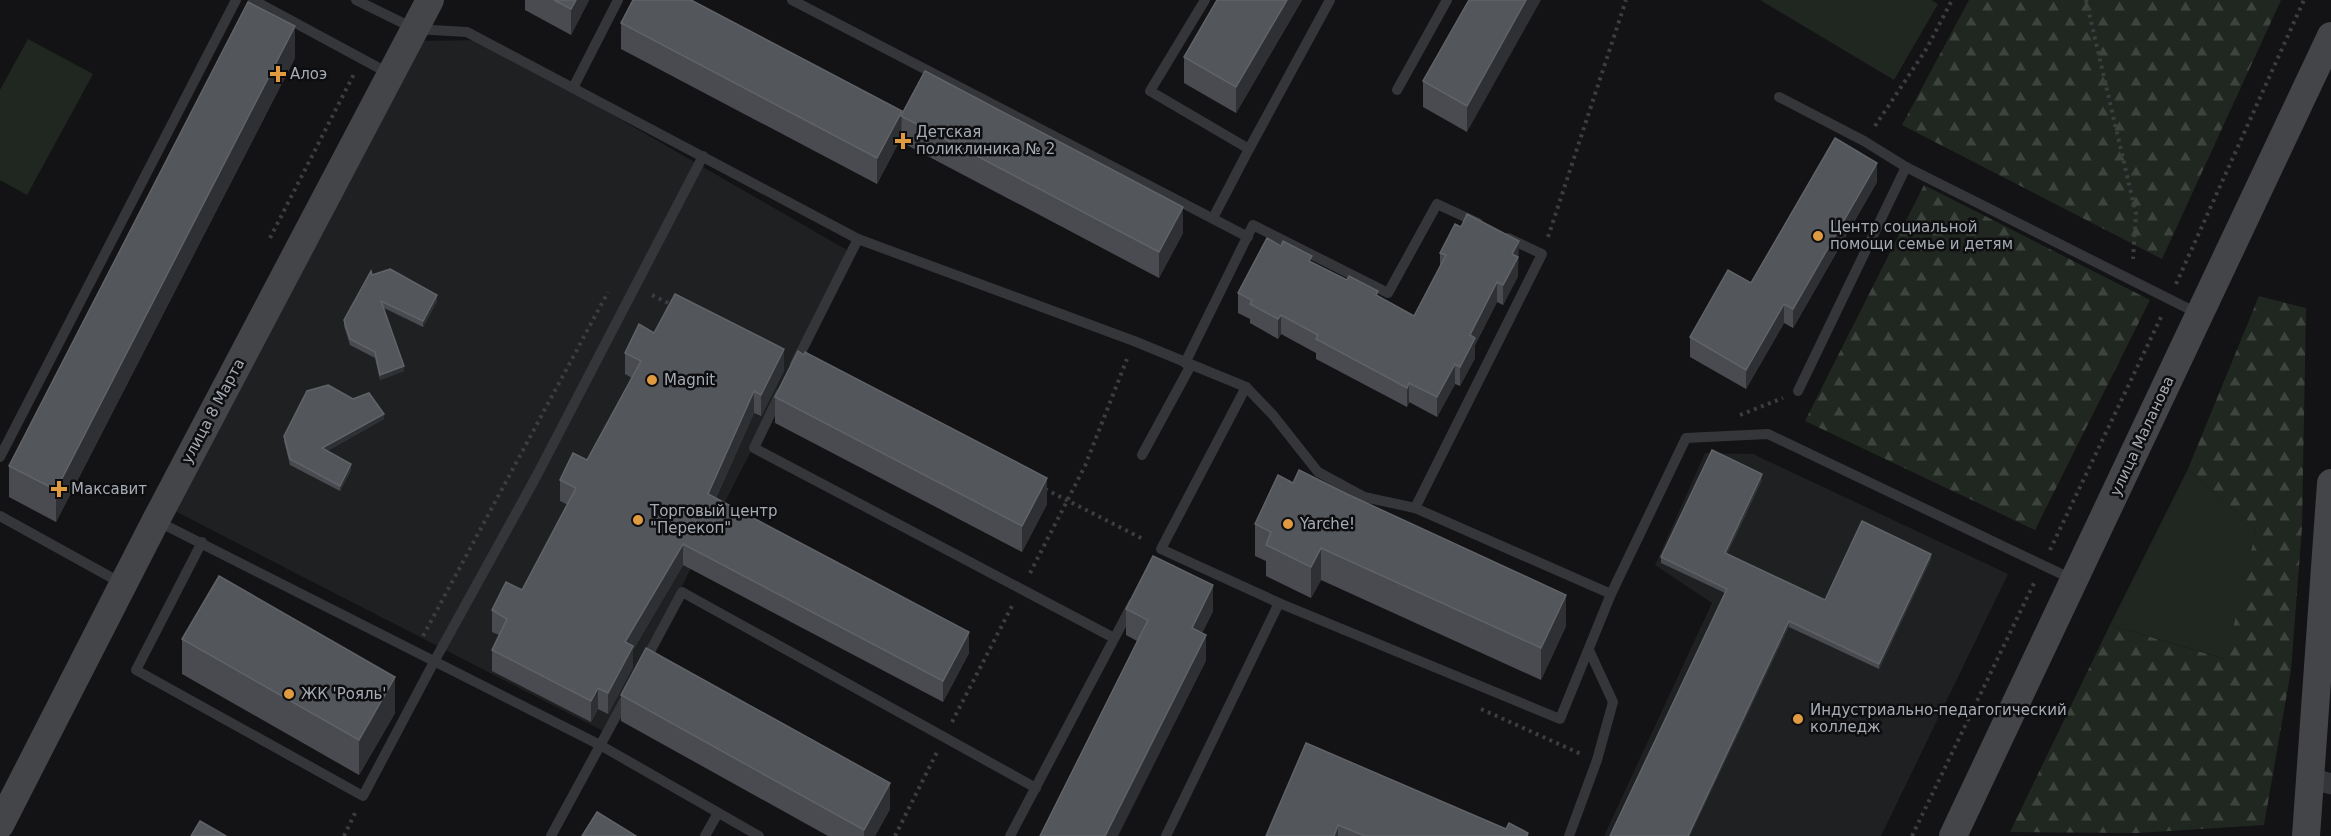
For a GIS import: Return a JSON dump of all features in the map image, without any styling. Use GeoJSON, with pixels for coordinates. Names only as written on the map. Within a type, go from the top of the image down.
{"type":"FeatureCollection","features":[{"type":"Feature","properties":{"kind":"street","name":"улица 8 Марта"},"geometry":{"type":"LineString","coordinates":[[0,825],[156,520],[430,0]]}},
{"type":"Feature","properties":{"kind":"street","name":"улица Маланова"},"geometry":{"type":"LineString","coordinates":[[1953,836],[2331,36]]}},
{"type":"Feature","properties":{"kind":"street"},"geometry":{"type":"LineString","coordinates":[[2306,836],[2321,781],[2331,483]]}},
{"type":"Feature","properties":{"kind":"lane"},"geometry":{"type":"LineString","coordinates":[[0,457],[236,0]]}},
{"type":"Feature","properties":{"kind":"lane"},"geometry":{"type":"LineString","coordinates":[[253,0],[390,74]]}},
{"type":"Feature","properties":{"kind":"lane"},"geometry":{"type":"LineString","coordinates":[[356,0],[415,29],[467,32],[858,239],[1134,341],[1246,387],[1273,415],[1318,472],[1364,497],[1415,508],[1611,594]]}},
{"type":"Feature","properties":{"kind":"lane"},"geometry":{"type":"LineString","coordinates":[[573,88],[618,0]]}},
{"type":"Feature","properties":{"kind":"lane"},"geometry":{"type":"LineString","coordinates":[[792,0],[1248,237]]}},
{"type":"Feature","properties":{"kind":"lane"},"geometry":{"type":"LineString","coordinates":[[1205,0],[1150,91],[1248,148]]}},
{"type":"Feature","properties":{"kind":"lane"},"geometry":{"type":"LineString","coordinates":[[1213,218],[1248,148],[1330,0]]}},
{"type":"Feature","properties":{"kind":"lane"},"geometry":{"type":"LineString","coordinates":[[1397,90],[1447,0]]}},
{"type":"Feature","properties":{"kind":"lane"},"geometry":{"type":"LineString","coordinates":[[1779,97],[1864,141],[1906,167],[2199,314]]}},
{"type":"Feature","properties":{"kind":"lane"},"geometry":{"type":"LineString","coordinates":[[202,542],[136,670],[363,796],[536,477],[703,156]]}},
{"type":"Feature","properties":{"kind":"lane"},"geometry":{"type":"LineString","coordinates":[[1798,391],[1906,167]]}},
{"type":"Feature","properties":{"kind":"lane"},"geometry":{"type":"LineString","coordinates":[[1142,455],[1188,364],[1253,225],[1388,293],[1437,204],[1542,254],[1415,508]]}},
{"type":"Feature","properties":{"kind":"lane"},"geometry":{"type":"LineString","coordinates":[[858,239],[754,448],[1114,638]]}},
{"type":"Feature","properties":{"kind":"lane"},"geometry":{"type":"LineString","coordinates":[[1246,387],[1159,554],[1560,719],[1611,594],[1686,438],[1768,434],[2074,580]]}},
{"type":"Feature","properties":{"kind":"lane"},"geometry":{"type":"LineString","coordinates":[[0,516],[124,584]]}},
{"type":"Feature","properties":{"kind":"lane"},"geometry":{"type":"LineString","coordinates":[[156,520],[600,745],[759,836]]}},
{"type":"Feature","properties":{"kind":"lane"},"geometry":{"type":"LineString","coordinates":[[1010,836],[1140,588]]}},
{"type":"Feature","properties":{"kind":"lane"},"geometry":{"type":"LineString","coordinates":[[551,836],[682,592],[1036,789]]}},
{"type":"Feature","properties":{"kind":"lane"},"geometry":{"type":"LineString","coordinates":[[1166,836],[1279,603]]}},
{"type":"Feature","properties":{"kind":"lane"},"geometry":{"type":"LineString","coordinates":[[1569,836],[1597,760],[1613,702],[1588,650]]}},
{"type":"Feature","properties":{"kind":"lane"},"geometry":{"type":"LineString","coordinates":[[705,836],[718,813]]}},
{"type":"Feature","properties":{"kind":"path"},"geometry":{"type":"LineString","coordinates":[[1542,254],[1626,0]]}},
{"type":"Feature","properties":{"kind":"path"},"geometry":{"type":"LineString","coordinates":[[1864,141],[1927,48],[1952,0]]}},
{"type":"Feature","properties":{"kind":"path"},"geometry":{"type":"LineString","coordinates":[[2086,0],[2136,214],[2132,281]]}},
{"type":"Feature","properties":{"kind":"path"},"geometry":{"type":"LineString","coordinates":[[1912,836],[2169,300],[2304,0]]}},
{"type":"Feature","properties":{"kind":"path"},"geometry":{"type":"LineString","coordinates":[[415,650],[613,284]]}},
{"type":"Feature","properties":{"kind":"path"},"geometry":{"type":"LineString","coordinates":[[635,287],[678,308]]}},
{"type":"Feature","properties":{"kind":"path"},"geometry":{"type":"LineString","coordinates":[[1036,485],[1159,554]]}},
{"type":"Feature","properties":{"kind":"path"},"geometry":{"type":"LineString","coordinates":[[344,836],[363,796]]}},
{"type":"Feature","properties":{"kind":"shaded area"},"geometry":{"type":"Polygon","coordinates":[[[483,40],[852,253],[607,733],[171,509],[416,41],[483,40]]]}},
{"type":"Feature","properties":{"kind":"shaded area","name":"Индустриально-педагогический колледж"},"geometry":{"type":"Polygon","coordinates":[[[1705,453],[1753,454],[2008,574],[1881,836],[1604,836],[1712,603],[1655,565],[1705,453]]]}},
{"type":"Feature","properties":{"kind":"green space"},"geometry":{"type":"Polygon","coordinates":[[[1760,0],[1931,0],[1938,4],[1894,80],[1760,0]]]}},
{"type":"Feature","properties":{"kind":"green space"},"geometry":{"type":"Polygon","coordinates":[[[1969,0],[2281,0],[2162,259],[1902,125],[1969,0]]]}},
{"type":"Feature","properties":{"kind":"green space"},"geometry":{"type":"Polygon","coordinates":[[[28,39],[93,74],[27,195],[0,180],[0,90],[28,39]]]}},
{"type":"Feature","properties":{"kind":"green space"},"geometry":{"type":"Polygon","coordinates":[[[1924,185],[2150,300],[2035,530],[1805,421],[1924,185]]]}},
{"type":"Feature","properties":{"kind":"green space"},"geometry":{"type":"Polygon","coordinates":[[[2259,296],[2306,308],[2302,527],[2291,670],[2264,825],[2137,833],[2010,832],[2110,625],[2225,659],[2256,529],[2188,469],[2259,296]]]}},
{"type":"Feature","properties":{"kind":"green space"},"geometry":{"type":"Polygon","coordinates":[[[2188,469],[2256,529],[2226,659],[2110,625],[2188,469]]]}},
{"type":"Feature","properties":{"kind":"building"},"geometry":{"type":"Polygon","coordinates":[[[554,0],[576,0],[571,9],[554,0]]]}},
{"type":"Feature","properties":{"kind":"building"},"geometry":{"type":"Polygon","coordinates":[[[633,0],[691,0],[902,111],[877,158],[621,23],[633,0]]]}},
{"type":"Feature","properties":{"kind":"building"},"geometry":{"type":"Polygon","coordinates":[[[1217,0],[1287,0],[1236,87],[1184,57],[1217,0]]]}},
{"type":"Feature","properties":{"kind":"building"},"geometry":{"type":"Polygon","coordinates":[[[1469,0],[1526,0],[1467,106],[1423,81],[1469,0]]]}},
{"type":"Feature","properties":{"kind":"building"},"geometry":{"type":"Polygon","coordinates":[[[248,2],[295,26],[56,490],[9,466],[248,2]]]}},
{"type":"Feature","properties":{"kind":"building"},"geometry":{"type":"Polygon","coordinates":[[[925,71],[1183,207],[1159,252],[901,116],[925,71]]]}},
{"type":"Feature","properties":{"kind":"building","name":"Центр социальной помощи семье и детям"},"geometry":{"type":"Polygon","coordinates":[[[1835,138],[1877,163],[1793,309],[1784,304],[1746,370],[1690,337],[1728,270],[1751,283],[1835,138]]]}},
{"type":"Feature","properties":{"kind":"building"},"geometry":{"type":"Polygon","coordinates":[[[1467,214],[1519,241],[1512,254],[1518,257],[1503,285],[1497,282],[1470,335],[1475,338],[1460,367],[1455,364],[1437,397],[1409,383],[1407,388],[1316,339],[1318,335],[1281,315],[1278,319],[1250,304],[1252,300],[1238,293],[1267,238],[1281,246],[1283,241],[1312,256],[1309,261],[1347,280],[1349,276],[1378,291],[1376,295],[1414,316],[1446,255],[1440,253],[1455,224],[1461,227],[1467,214]]]}},
{"type":"Feature","properties":{"kind":"building"},"geometry":{"type":"Polygon","coordinates":[[[390,269],[437,295],[423,321],[381,301],[404,366],[380,375],[375,352],[350,339],[344,320],[371,271],[372,275],[390,269]]]}},
{"type":"Feature","properties":{"kind":"building","name":"Торговый центр \"Перекоп\""},"geometry":{"type":"Polygon","coordinates":[[[675,294],[784,349],[761,395],[754,391],[708,494],[969,632],[943,681],[683,544],[625,642],[633,646],[608,693],[598,688],[591,701],[492,650],[507,619],[492,610],[506,582],[522,590],[576,488],[560,480],[573,453],[587,460],[641,361],[625,353],[639,324],[654,333],[675,294]]]}},
{"type":"Feature","properties":{"kind":"building"},"geometry":{"type":"Polygon","coordinates":[[[798,351],[804,355],[805,352],[1047,478],[1022,526],[775,397],[798,351]]]}},
{"type":"Feature","properties":{"kind":"building"},"geometry":{"type":"Polygon","coordinates":[[[328,385],[353,399],[369,393],[384,414],[322,448],[351,464],[340,486],[290,459],[284,436],[307,391],[328,385]]]}},
{"type":"Feature","properties":{"kind":"building"},"geometry":{"type":"Polygon","coordinates":[[[1712,450],[1762,474],[1725,553],[1825,600],[1862,521],[1931,554],[1879,664],[1789,621],[1688,836],[1610,836],[1727,589],[1661,557],[1712,450]]]}},
{"type":"Feature","properties":{"kind":"building"},"geometry":{"type":"Polygon","coordinates":[[[1299,470],[1566,595],[1541,648],[1321,548],[1311,567],[1266,545],[1271,532],[1255,524],[1278,475],[1293,483],[1299,470]]]}},
{"type":"Feature","properties":{"kind":"building"},"geometry":{"type":"Polygon","coordinates":[[[1153,556],[1213,585],[1192,628],[1206,635],[1105,836],[1040,836],[1148,620],[1126,609],[1153,556]]]}},
{"type":"Feature","properties":{"kind":"building"},"geometry":{"type":"Polygon","coordinates":[[[219,576],[395,677],[359,740],[182,639],[219,576]]]}},
{"type":"Feature","properties":{"kind":"building"},"geometry":{"type":"Polygon","coordinates":[[[646,648],[890,783],[864,830],[621,695],[646,648]]]}},
{"type":"Feature","properties":{"kind":"building"},"geometry":{"type":"Polygon","coordinates":[[[1306,743],[1506,829],[1509,823],[1528,833],[1527,836],[1365,836],[1338,825],[1334,836],[1266,836],[1306,743]]]}},
{"type":"Feature","properties":{"kind":"building"},"geometry":{"type":"Polygon","coordinates":[[[597,812],[636,836],[582,836],[597,812]]]}},
{"type":"Feature","properties":{"kind":"building"},"geometry":{"type":"Polygon","coordinates":[[[200,821],[226,836],[191,836],[200,821]]]}},
{"type":"Feature","properties":{"kind":"place","name":"Алоэ"},"geometry":{"type":"Point","coordinates":[278,74]}},
{"type":"Feature","properties":{"kind":"place","name":"Детская поликлиника № 2"},"geometry":{"type":"Point","coordinates":[903,141]}},
{"type":"Feature","properties":{"kind":"place","name":"Центр социальной помощи семье и детям"},"geometry":{"type":"Point","coordinates":[1818,236]}},
{"type":"Feature","properties":{"kind":"place","name":"Magnit"},"geometry":{"type":"Point","coordinates":[652,380]}},
{"type":"Feature","properties":{"kind":"place","name":"Максавит"},"geometry":{"type":"Point","coordinates":[59,489]}},
{"type":"Feature","properties":{"kind":"place","name":"Торговый центр \"Перекоп\""},"geometry":{"type":"Point","coordinates":[638,520]}},
{"type":"Feature","properties":{"kind":"place","name":"Yarche!"},"geometry":{"type":"Point","coordinates":[1288,524]}},
{"type":"Feature","properties":{"kind":"place","name":"ЖК 'Рояль'"},"geometry":{"type":"Point","coordinates":[289,694]}},
{"type":"Feature","properties":{"kind":"place","name":"Индустриально-педагогический колледж"},"geometry":{"type":"Point","coordinates":[1798,719]}}]}
